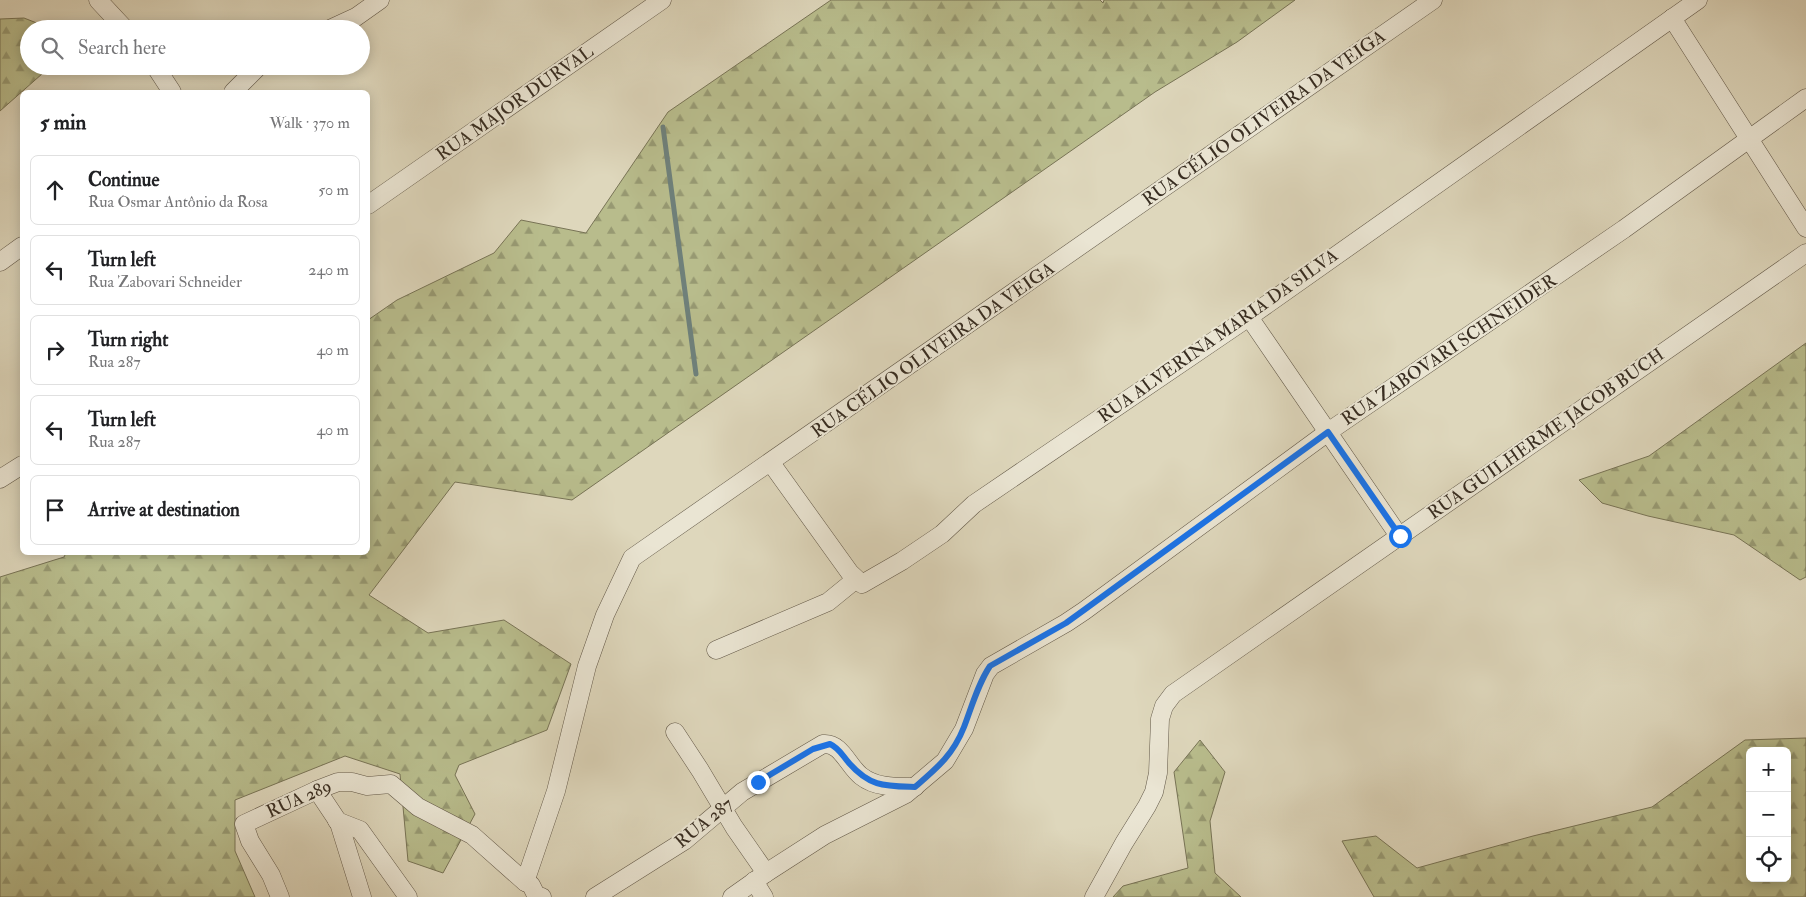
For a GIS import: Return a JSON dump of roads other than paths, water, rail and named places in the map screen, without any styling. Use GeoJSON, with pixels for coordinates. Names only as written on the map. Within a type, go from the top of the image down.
{"type":"FeatureCollection","features":[{"type":"Feature","properties":{"kind":"street"},"geometry":{"type":"LineString","coordinates":[[98,0],[117,20]]}},
{"type":"Feature","properties":{"kind":"street"},"geometry":{"type":"LineString","coordinates":[[350,20],[380,0]]}},
{"type":"Feature","properties":{"kind":"street","name":"RUA MAJOR DURVAL"},"geometry":{"type":"LineString","coordinates":[[370,204],[662,0]]}},
{"type":"Feature","properties":{"kind":"street","name":"RUA CÉLIO OLIVEIRA DA VEIGA"},"geometry":{"type":"LineString","coordinates":[[535,893],[556,791],[587,666],[605,616],[632,558],[1434,0]]}},
{"type":"Feature","properties":{"kind":"street","name":"RUA ALVERINA MARIA DA SILVA"},"geometry":{"type":"LineString","coordinates":[[855,580],[862,584],[902,561],[942,534],[974,504],[1249,317],[1698,0]]}},
{"type":"Feature","properties":{"kind":"street"},"geometry":{"type":"LineString","coordinates":[[1672,18],[1806,228]]}},
{"type":"Feature","properties":{"kind":"street"},"geometry":{"type":"LineString","coordinates":[[161,75],[171,90]]}},
{"type":"Feature","properties":{"kind":"street"},"geometry":{"type":"LineString","coordinates":[[235,90],[249,75]]}},
{"type":"Feature","properties":{"kind":"street","name":"RUA ZABOVARI SCHNEIDER"},"geometry":{"type":"LineString","coordinates":[[732,897],[825,835],[906,794],[945,761],[964,729],[985,674],[990,666],[1066,623],[1328,432],[1624,229],[1806,98]]}},
{"type":"Feature","properties":{"kind":"street"},"geometry":{"type":"LineString","coordinates":[[0,262],[20,247]]}},
{"type":"Feature","properties":{"kind":"street","name":"RUA GUILHERME JACOB BUCH"},"geometry":{"type":"LineString","coordinates":[[1094,897],[1154,792],[1158,773],[1160,720],[1164,706],[1173,694],[1806,253]]}},
{"type":"Feature","properties":{"kind":"street"},"geometry":{"type":"LineString","coordinates":[[1249,317],[1400,536]]}},
{"type":"Feature","properties":{"kind":"street"},"geometry":{"type":"LineString","coordinates":[[716,650],[828,602],[855,580],[771,463]]}},
{"type":"Feature","properties":{"kind":"street"},"geometry":{"type":"LineString","coordinates":[[0,479],[20,466]]}},
{"type":"Feature","properties":{"kind":"street"},"geometry":{"type":"LineString","coordinates":[[675,732],[734,827],[760,877],[764,897]]}},
{"type":"Feature","properties":{"kind":"street","name":"RUA 287"},"geometry":{"type":"LineString","coordinates":[[595,897],[684,841],[723,807],[758,782],[813,749],[830,744],[836,747],[861,776],[886,786],[915,787]]}},
{"type":"Feature","properties":{"kind":"street","name":"RUA 289"},"geometry":{"type":"LineString","coordinates":[[280,897],[271,875],[250,841],[244,824],[338,782],[352,782],[367,786],[391,784],[418,807],[472,835],[535,893]]}},
{"type":"Feature","properties":{"kind":"street"},"geometry":{"type":"LineString","coordinates":[[317,790],[337,821],[362,897]]}},
{"type":"Feature","properties":{"kind":"street"},"geometry":{"type":"LineString","coordinates":[[337,821],[360,830],[408,897]]}},
{"type":"Feature","properties":{"kind":"waterway"},"geometry":{"type":"LineString","coordinates":[[663,127],[696,374]]}}]}
